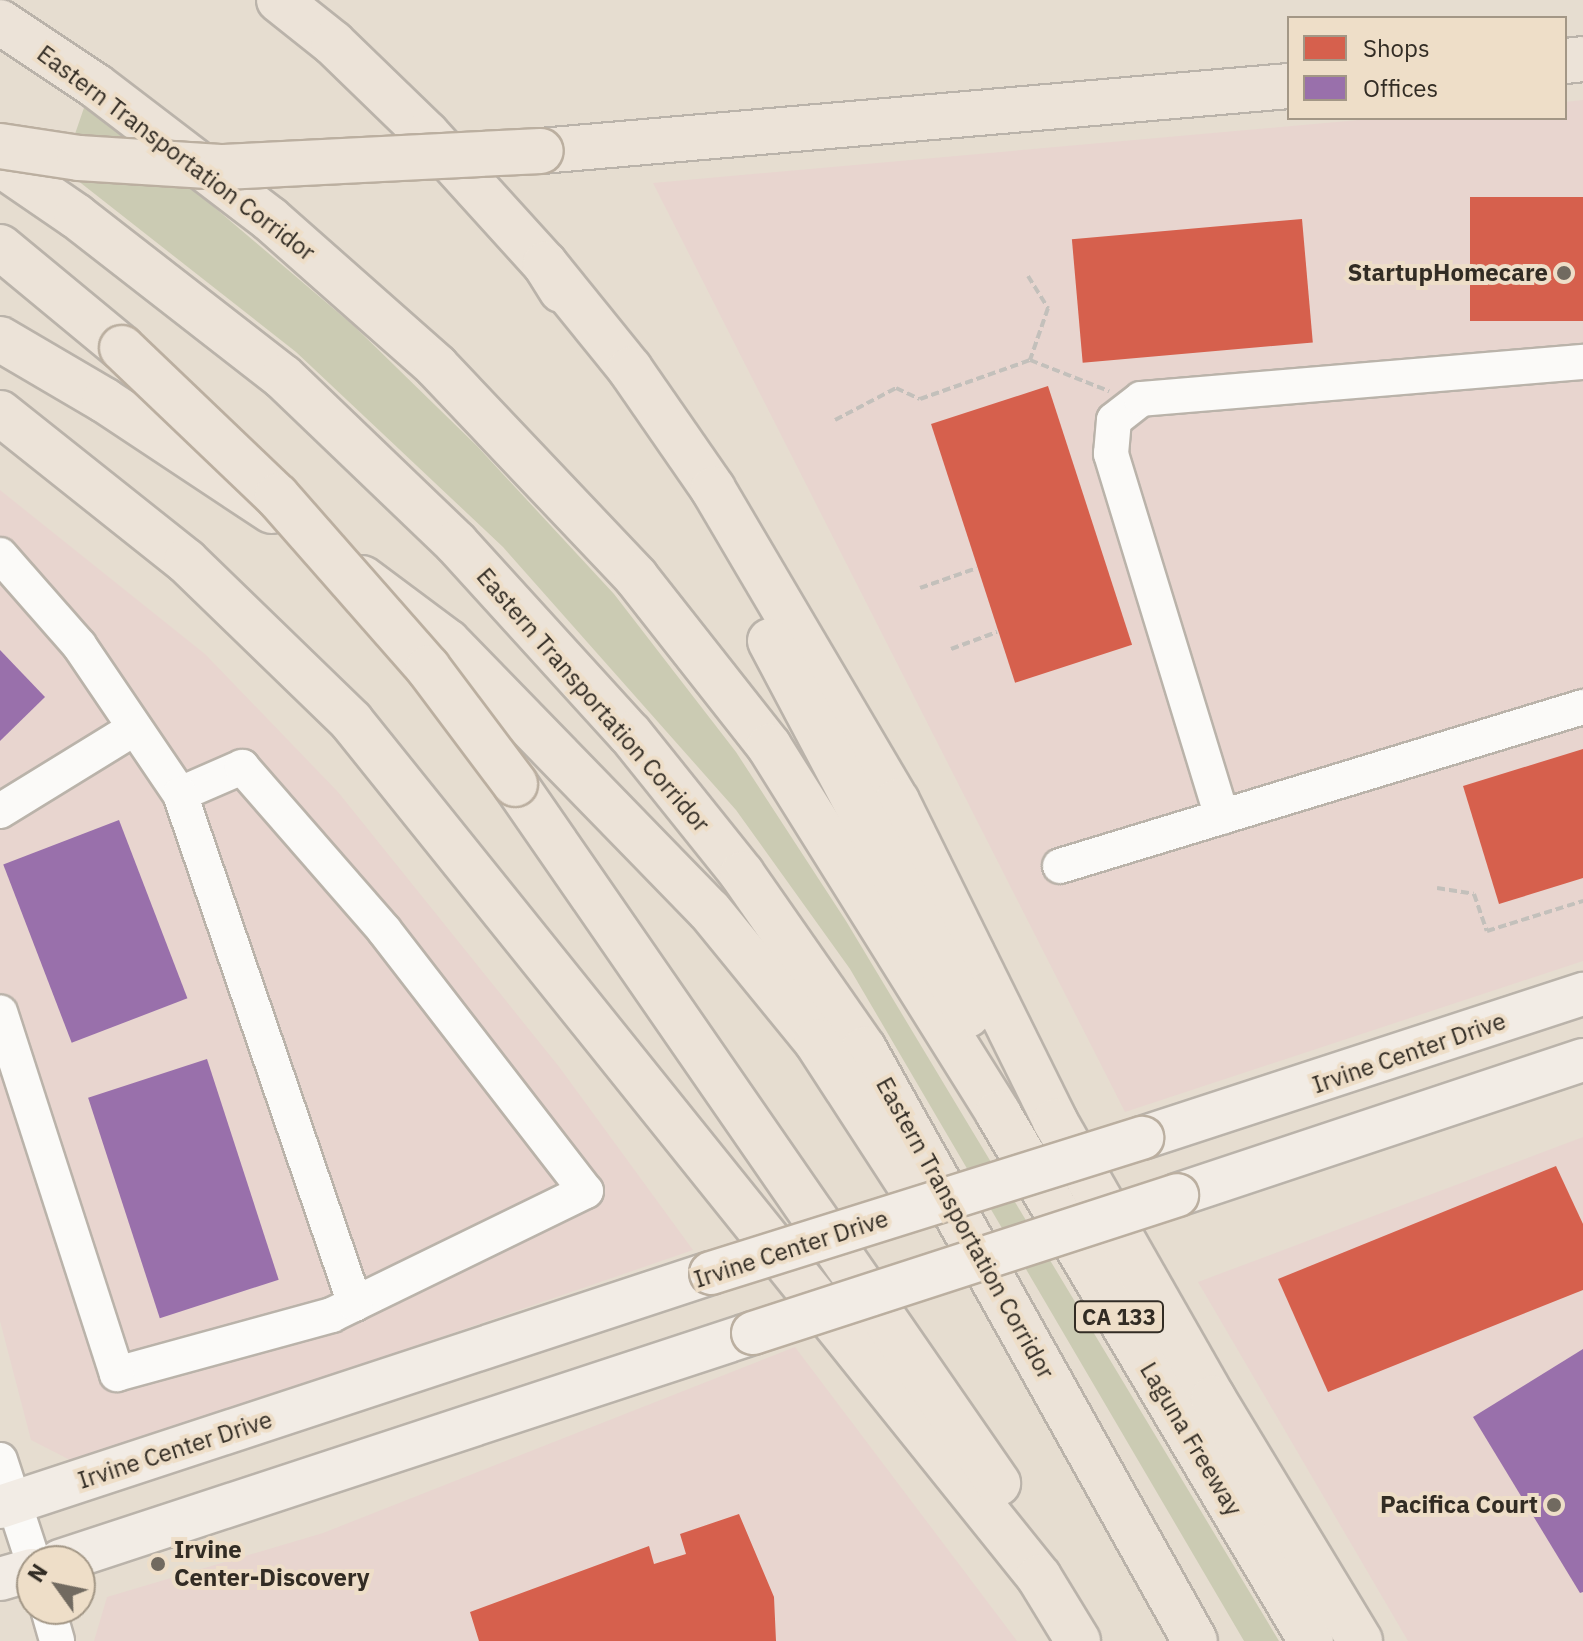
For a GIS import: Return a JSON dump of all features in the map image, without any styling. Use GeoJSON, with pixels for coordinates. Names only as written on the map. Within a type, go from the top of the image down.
{"type":"FeatureCollection","features":[{"type":"Feature","properties":{"kind":"highway"},"geometry":{"type":"LineString","coordinates":[[279,0],[333,43],[427,134],[545,264],[630,369],[713,489],[881,774],[1062,1134],[1360,1641]]}},
{"type":"Feature","properties":{"kind":"highway","name":"Eastern Transportation Corridor"},"geometry":{"type":"LineString","coordinates":[[0,22],[66,66],[270,219],[436,366],[636,577],[769,746],[998,1113]]}},
{"type":"Feature","properties":{"kind":"highway"},"geometry":{"type":"LineString","coordinates":[[0,146],[79,158],[224,167],[573,148],[1287,86]]}},
{"type":"Feature","properties":{"kind":"highway","name":"Eastern Transportation Corridor"},"geometry":{"type":"LineString","coordinates":[[0,164],[76,216],[283,377],[456,543],[630,734],[742,874],[864,1049],[1133,1531]]}},
{"type":"Feature","properties":{"kind":"highway"},"geometry":{"type":"LineString","coordinates":[[0,247],[122,348],[277,496],[428,668],[515,784],[1066,1580],[1101,1641]]}},
{"type":"Feature","properties":{"kind":"highway"},"geometry":{"type":"LineString","coordinates":[[545,264],[766,634],[907,896],[972,1025],[998,1113]]}},
{"type":"Feature","properties":{"kind":"highway"},"geometry":{"type":"LineString","coordinates":[[0,339],[230,479],[448,642],[620,815],[709,910],[816,1041],[1133,1531],[1195,1641]]}},
{"type":"Feature","properties":{"kind":"highway"},"geometry":{"type":"LineString","coordinates":[[0,413],[186,561],[351,721],[1039,1577],[1078,1641]]}},
{"type":"Feature","properties":{"kind":"highway","name":"Laguna Freeway"},"geometry":{"type":"LineString","coordinates":[[998,1113],[1311,1641]]}},
{"type":"Feature","properties":{"kind":"main road","name":"Irvine Center Drive"},"geometry":{"type":"LineString","coordinates":[[6,1505],[711,1273],[1142,1138],[1583,994]]}},
{"type":"Feature","properties":{"kind":"main road"},"geometry":{"type":"LineString","coordinates":[[96,1549],[1583,1060]]}},
{"type":"Feature","properties":{"kind":"street"},"geometry":{"type":"LineString","coordinates":[[1222,817],[1111,454],[1114,420],[1126,405],[1161,397],[1583,362]]}},
{"type":"Feature","properties":{"kind":"street"},"geometry":{"type":"LineString","coordinates":[[0,555],[79,645],[180,794],[355,1304]]}},
{"type":"Feature","properties":{"kind":"street"},"geometry":{"type":"LineString","coordinates":[[1060,866],[1583,707]]}},
{"type":"Feature","properties":{"kind":"street"},"geometry":{"type":"LineString","coordinates":[[0,811],[135,728]]}},
{"type":"Feature","properties":{"kind":"street"},"geometry":{"type":"LineString","coordinates":[[0,1012],[117,1374],[332,1315],[586,1191],[384,930],[242,767],[180,794]]}},
{"type":"Feature","properties":{"kind":"street"},"geometry":{"type":"LineString","coordinates":[[0,1460],[6,1505],[25,1545]]}},
{"type":"Feature","properties":{"kind":"path"},"geometry":{"type":"LineString","coordinates":[[1028,276],[1048,308],[1030,360]]}},
{"type":"Feature","properties":{"kind":"path"},"geometry":{"type":"LineString","coordinates":[[835,420],[896,388],[920,399],[1030,360],[1103,386],[1126,405]]}},
{"type":"Feature","properties":{"kind":"path"},"geometry":{"type":"LineString","coordinates":[[920,588],[977,568]]}},
{"type":"Feature","properties":{"kind":"path"},"geometry":{"type":"LineString","coordinates":[[951,649],[997,632]]}},
{"type":"Feature","properties":{"kind":"path"},"geometry":{"type":"LineString","coordinates":[[1437,888],[1474,894],[1487,931],[1583,901]]}},
{"type":"Feature","properties":{"kind":"shaded area"},"geometry":{"type":"Polygon","coordinates":[[[1583,100],[1583,961],[1125,1112],[653,183],[1359,120],[1567,120],[1567,102],[1583,100]]]}},
{"type":"Feature","properties":{"kind":"shaded area"},"geometry":{"type":"Polygon","coordinates":[[[0,490],[205,654],[338,792],[560,1068],[693,1250],[76,1463],[31,1440],[0,1321],[0,490]]]}},
{"type":"Feature","properties":{"kind":"shaded area"},"geometry":{"type":"Polygon","coordinates":[[[1583,1137],[1583,1641],[1408,1641],[1198,1282],[1583,1137]]]}},
{"type":"Feature","properties":{"kind":"shaded area"},"geometry":{"type":"Polygon","coordinates":[[[795,1347],[1017,1641],[94,1641],[107,1597],[323,1533],[795,1347]]]}},
{"type":"Feature","properties":{"kind":"green space"},"geometry":{"type":"Polygon","coordinates":[[[87,99],[354,326],[477,446],[614,594],[736,752],[846,921],[1279,1641],[1244,1641],[850,969],[736,810],[503,547],[296,352],[63,169],[87,99]]]}},
{"type":"Feature","properties":{"kind":"building: Shops"},"geometry":{"type":"Polygon","coordinates":[[[1470,197],[1583,197],[1583,321],[1470,321],[1470,197]]]}},
{"type":"Feature","properties":{"kind":"building: Shops"},"geometry":{"type":"Polygon","coordinates":[[[1302,219],[1313,343],[1083,363],[1072,239],[1302,219]]]}},
{"type":"Feature","properties":{"kind":"building: Shops"},"geometry":{"type":"Polygon","coordinates":[[[1048,386],[1132,645],[1015,683],[931,424],[1048,386]]]}},
{"type":"Feature","properties":{"kind":"building: Shops"},"geometry":{"type":"Polygon","coordinates":[[[1583,749],[1583,878],[1499,904],[1463,786],[1583,749]]]}},
{"type":"Feature","properties":{"kind":"building: Shops"},"geometry":{"type":"Polygon","coordinates":[[[1556,1166],[1583,1224],[1583,1290],[1328,1392],[1278,1279],[1556,1166]]]}},
{"type":"Feature","properties":{"kind":"building: Shops"},"geometry":{"type":"Polygon","coordinates":[[[739,1514],[774,1597],[776,1641],[479,1641],[470,1612],[649,1546],[654,1564],[686,1554],[680,1534],[739,1514]]]}},
{"type":"Feature","properties":{"kind":"building: Offices"},"geometry":{"type":"Polygon","coordinates":[[[0,650],[45,697],[0,741],[0,650]]]}},
{"type":"Feature","properties":{"kind":"building: Offices"},"geometry":{"type":"Polygon","coordinates":[[[119,820],[187,998],[72,1043],[3,864],[119,820]]]}},
{"type":"Feature","properties":{"kind":"building: Offices"},"geometry":{"type":"Polygon","coordinates":[[[207,1059],[279,1280],[160,1318],[88,1098],[207,1059]]]}},
{"type":"Feature","properties":{"kind":"building: Offices","name":"Pacifica Court"},"geometry":{"type":"Polygon","coordinates":[[[1583,1349],[1583,1592],[1580,1593],[1473,1417],[1583,1349]]]}},
{"type":"Feature","properties":{"kind":"place","name":"StartupHomecare"},"geometry":{"type":"Point","coordinates":[1564,273]}},
{"type":"Feature","properties":{"kind":"place","name":"Pacifica Court"},"geometry":{"type":"Point","coordinates":[1554,1505]}},
{"type":"Feature","properties":{"kind":"place","name":"Irvine Center-Discovery"},"geometry":{"type":"Point","coordinates":[158,1564]}}]}
